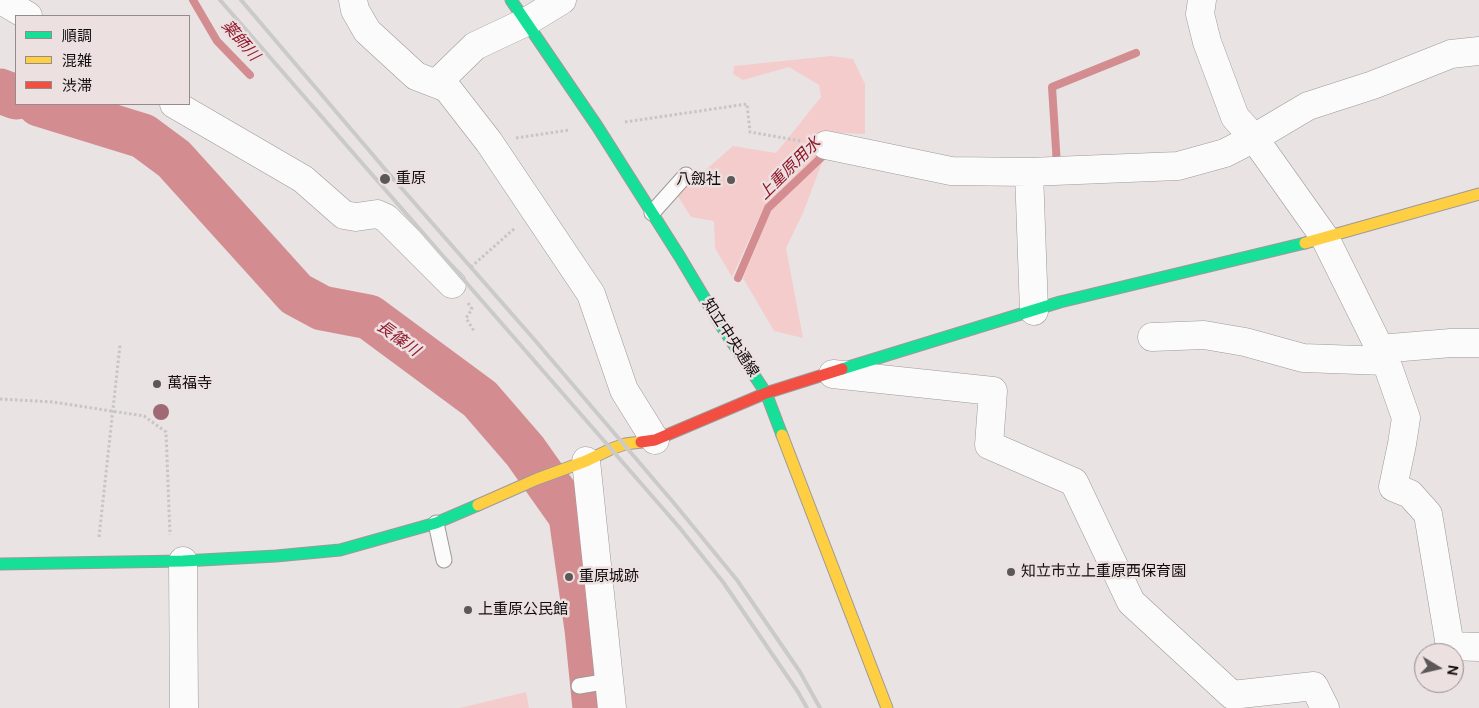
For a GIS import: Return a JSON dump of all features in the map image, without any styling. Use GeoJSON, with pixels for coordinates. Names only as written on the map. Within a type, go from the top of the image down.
{"type":"FeatureCollection","features":[{"type":"Feature","properties":{"kind":"street"},"geometry":{"type":"LineString","coordinates":[[1,0],[26,15]]}},
{"type":"Feature","properties":{"kind":"street"},"geometry":{"type":"LineString","coordinates":[[353,0],[355,10],[367,31],[416,76],[447,88],[489,142],[591,294],[624,390],[655,440]]}},
{"type":"Feature","properties":{"kind":"street"},"geometry":{"type":"LineString","coordinates":[[437,83],[475,46],[519,11],[562,0]]}},
{"type":"Feature","properties":{"kind":"street"},"geometry":{"type":"LineString","coordinates":[[1202,0],[1200,14],[1205,32],[1235,117],[1254,138],[1325,238],[1382,355],[1406,418],[1393,487],[1410,494],[1428,514],[1450,646],[1479,647]]}},
{"type":"Feature","properties":{"kind":"street","name":"知立中央通線"},"geometry":{"type":"LineString","coordinates":[[519,11],[597,126],[720,324],[766,393],[886,708]]}},
{"type":"Feature","properties":{"kind":"street"},"geometry":{"type":"LineString","coordinates":[[833,146],[951,171],[1028,172],[1178,166],[1225,153],[1308,106],[1373,85],[1451,54],[1479,51]]}},
{"type":"Feature","properties":{"kind":"street"},"geometry":{"type":"LineString","coordinates":[[176,105],[303,179],[344,215],[356,218],[377,214],[386,218],[452,284]]}},
{"type":"Feature","properties":{"kind":"street"},"geometry":{"type":"LineString","coordinates":[[1028,172],[1034,311]]}},
{"type":"Feature","properties":{"kind":"street"},"geometry":{"type":"LineString","coordinates":[[0,564],[176,561],[276,556],[340,550],[436,523],[537,479],[625,444],[655,440],[766,393],[1070,300],[1325,238],[1479,194]]}},
{"type":"Feature","properties":{"kind":"street"},"geometry":{"type":"LineString","coordinates":[[1152,337],[1204,335],[1245,342],[1303,358],[1382,355],[1451,343],[1479,343]]}},
{"type":"Feature","properties":{"kind":"street"},"geometry":{"type":"LineString","coordinates":[[833,374],[993,391],[989,445],[1074,482],[1131,602],[1232,695],[1314,686],[1325,708]]}},
{"type":"Feature","properties":{"kind":"street"},"geometry":{"type":"LineString","coordinates":[[586,461],[604,681],[612,708]]}},
{"type":"Feature","properties":{"kind":"street"},"geometry":{"type":"LineString","coordinates":[[176,561],[184,708]]}},
{"type":"Feature","properties":{"kind":"lane"},"geometry":{"type":"LineString","coordinates":[[652,213],[686,175]]}},
{"type":"Feature","properties":{"kind":"lane"},"geometry":{"type":"LineString","coordinates":[[436,523],[444,560]]}},
{"type":"Feature","properties":{"kind":"lane"},"geometry":{"type":"LineString","coordinates":[[579,686],[604,681]]}},
{"type":"Feature","properties":{"kind":"path"},"geometry":{"type":"LineString","coordinates":[[636,121],[747,104],[750,132],[833,146]]}},
{"type":"Feature","properties":{"kind":"path"},"geometry":{"type":"LineString","coordinates":[[518,138],[597,126]]}},
{"type":"Feature","properties":{"kind":"path"},"geometry":{"type":"LineString","coordinates":[[452,284],[534,211]]}},
{"type":"Feature","properties":{"kind":"path"},"geometry":{"type":"LineString","coordinates":[[96,562],[120,345]]}},
{"type":"Feature","properties":{"kind":"path"},"geometry":{"type":"LineString","coordinates":[[0,399],[53,402],[144,416],[166,432],[170,533],[176,561]]}},
{"type":"Feature","properties":{"kind":"shaded area"},"geometry":{"type":"Polygon","coordinates":[[[831,56],[853,59],[865,84],[865,134],[822,132],[820,154],[764,207],[732,277],[715,248],[714,221],[691,217],[677,195],[733,146],[776,153],[821,97],[819,85],[789,67],[743,80],[733,74],[734,66],[831,56]]]}},
{"type":"Feature","properties":{"kind":"shaded area"},"geometry":{"type":"Polygon","coordinates":[[[823,160],[803,213],[786,248],[803,338],[774,331],[743,278],[771,210],[823,160]]]}},
{"type":"Feature","properties":{"kind":"shaded area"},"geometry":{"type":"Polygon","coordinates":[[[526,692],[529,708],[460,708],[526,692]]]}},
{"type":"Feature","properties":{"kind":"waterway","name":"薬師川"},"geometry":{"type":"LineString","coordinates":[[193,0],[217,41],[250,75]]}},
{"type":"Feature","properties":{"kind":"waterway","name":"上重原用水"},"geometry":{"type":"LineString","coordinates":[[1057,165],[1052,87],[1136,53]]}},
{"type":"Feature","properties":{"kind":"waterway","name":"長篠川"},"geometry":{"type":"LineString","coordinates":[[0,91],[15,97]]}},
{"type":"Feature","properties":{"kind":"waterway","name":"長篠川"},"geometry":{"type":"LineString","coordinates":[[42,105],[143,136],[174,159],[296,294],[322,308],[369,317],[480,399],[525,451],[571,516],[587,629],[595,708]]}},
{"type":"Feature","properties":{"kind":"waterway","name":"上重原用水"},"geometry":{"type":"LineString","coordinates":[[738,278],[768,208],[828,151]]}},
{"type":"Feature","properties":{"kind":"railway"},"geometry":{"type":"LineString","coordinates":[[220,0],[679,527],[723,582],[807,708]]}},
{"type":"Feature","properties":{"kind":"railway"},"geometry":{"type":"LineString","coordinates":[[241,0],[390,175],[533,338],[737,580],[800,672],[820,708]]}},
{"type":"Feature","properties":{"kind":"traffic: fast"},"geometry":{"type":"LineString","coordinates":[[511,0],[597,126],[720,324],[766,393],[782,435]]}},
{"type":"Feature","properties":{"kind":"traffic: fast"},"geometry":{"type":"LineString","coordinates":[[842,369],[1060,302],[1305,243]]}},
{"type":"Feature","properties":{"kind":"traffic: fast"},"geometry":{"type":"LineString","coordinates":[[0,564],[183,561],[276,556],[340,550],[436,523],[478,505]]}},
{"type":"Feature","properties":{"kind":"traffic: slow"},"geometry":{"type":"LineString","coordinates":[[1305,243],[1479,194]]}},
{"type":"Feature","properties":{"kind":"traffic: slow"},"geometry":{"type":"LineString","coordinates":[[782,435],[887,708]]}},
{"type":"Feature","properties":{"kind":"traffic: slow"},"geometry":{"type":"LineString","coordinates":[[478,505],[611,449],[625,444],[641,442]]}},
{"type":"Feature","properties":{"kind":"traffic: jam"},"geometry":{"type":"LineString","coordinates":[[641,442],[655,440],[766,393],[842,369]]}},
{"type":"Feature","properties":{"kind":"place","name":"重原"},"geometry":{"type":"Point","coordinates":[385,179]}},
{"type":"Feature","properties":{"kind":"place","name":"八劔社"},"geometry":{"type":"Point","coordinates":[731,180]}},
{"type":"Feature","properties":{"kind":"place","name":"萬福寺"},"geometry":{"type":"Point","coordinates":[157,384]}},
{"type":"Feature","properties":{"kind":"place","name":"知立市立上重原西保育園"},"geometry":{"type":"Point","coordinates":[1011,572]}},
{"type":"Feature","properties":{"kind":"place","name":"重原城跡"},"geometry":{"type":"Point","coordinates":[569,577]}},
{"type":"Feature","properties":{"kind":"place","name":"上重原公民館"},"geometry":{"type":"Point","coordinates":[468,610]}}]}
